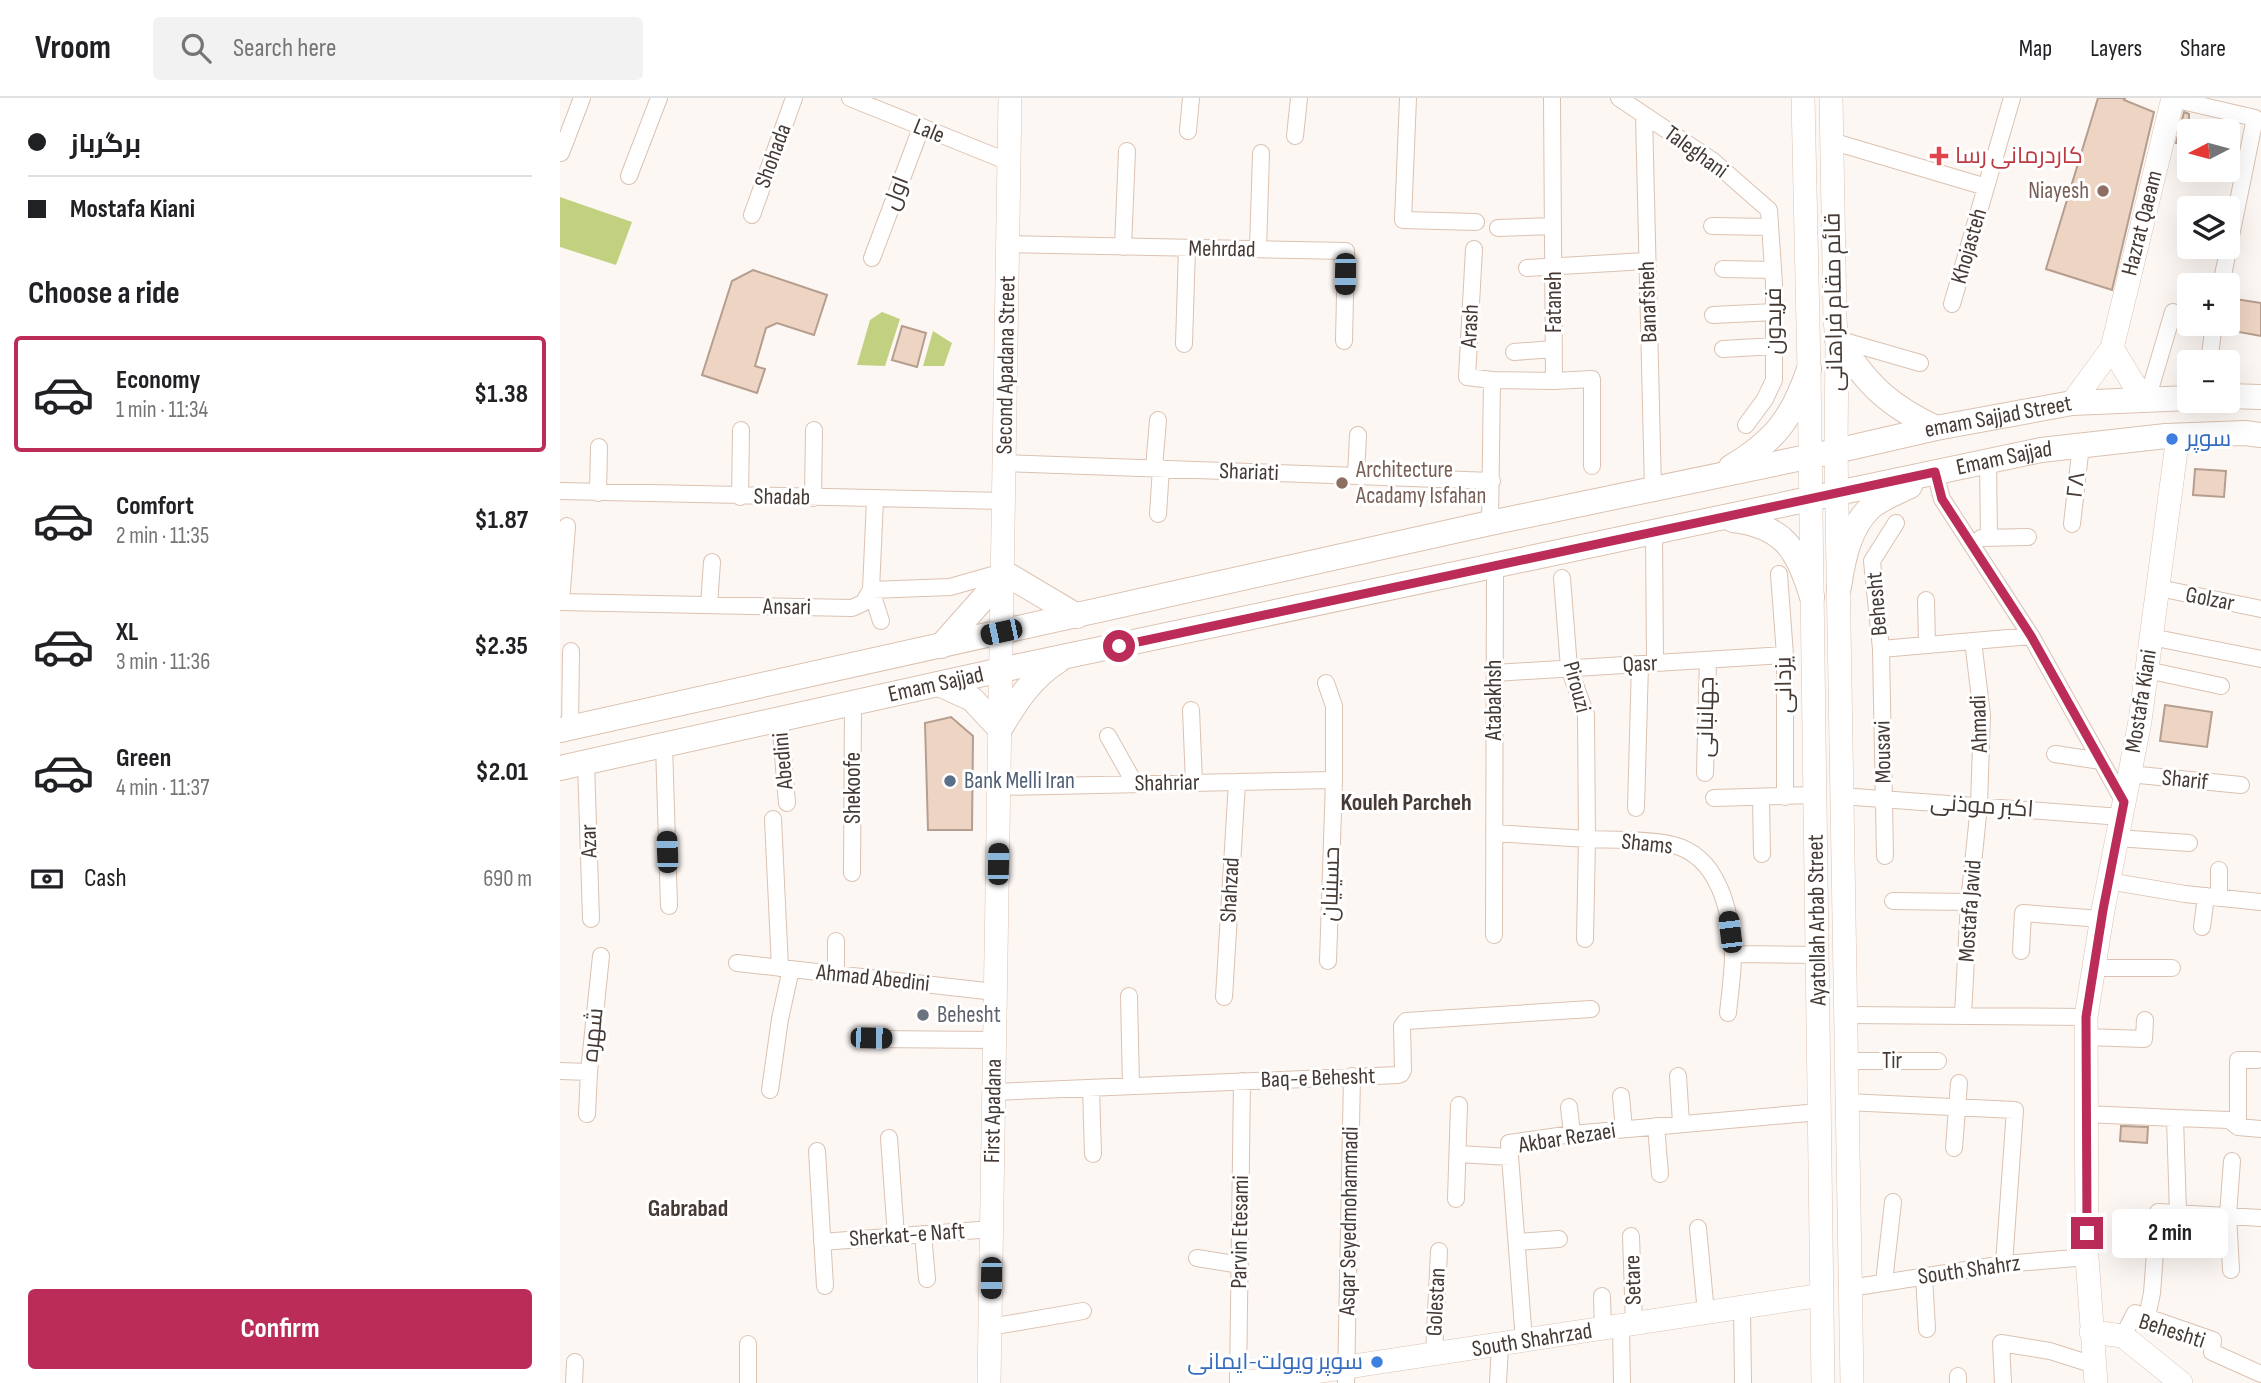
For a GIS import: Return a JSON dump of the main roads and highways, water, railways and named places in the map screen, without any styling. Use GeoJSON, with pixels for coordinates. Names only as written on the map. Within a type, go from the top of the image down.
{"type":"FeatureCollection","features":[{"type":"Feature","properties":{"kind":"main road","name":"Second Apadana Street"},"geometry":{"type":"LineString","coordinates":[[1000,670],[1010,98]]}},
{"type":"Feature","properties":{"kind":"main road","name":"قائم مقام فراهانی"},"geometry":{"type":"LineString","coordinates":[[1803,98],[1810,456]]}},
{"type":"Feature","properties":{"kind":"main road","name":"قائم مقام فراهانی"},"geometry":{"type":"LineString","coordinates":[[1831,98],[1837,500]]}},
{"type":"Feature","properties":{"kind":"main road","name":"Hazrat Qaeam"},"geometry":{"type":"LineString","coordinates":[[2112,348],[2173,99]]}},
{"type":"Feature","properties":{"kind":"main road"},"geometry":{"type":"LineString","coordinates":[[1808,323],[1813,334],[1819,336],[1836,330],[1857,369],[1881,394],[1907,414],[1936,428]]}},
{"type":"Feature","properties":{"kind":"main road"},"geometry":{"type":"LineString","coordinates":[[2072,403],[2112,348],[2147,400]]}},
{"type":"Feature","properties":{"kind":"main road"},"geometry":{"type":"LineString","coordinates":[[1716,476],[1756,452],[1784,423],[1799,399],[1809,369]]}},
{"type":"Feature","properties":{"kind":"main road"},"geometry":{"type":"LineString","coordinates":[[2240,396],[2261,397]]}},
{"type":"Feature","properties":{"kind":"main road","name":"emam Sajjad Street"},"geometry":{"type":"LineString","coordinates":[[1810,456],[1936,428],[2072,403],[2177,399]]}},
{"type":"Feature","properties":{"kind":"main road","name":"Emam Sajjad"},"geometry":{"type":"LineString","coordinates":[[560,768],[1000,670],[1811,499],[1837,500],[1935,472],[1988,461],[2081,445],[2178,436],[2245,433],[2261,435]]}},
{"type":"Feature","properties":{"kind":"main road","name":"Mostafa Kiani"},"geometry":{"type":"LineString","coordinates":[[2095,1374],[2087,1257],[2086,1027],[2101,919],[2147,670],[2178,436]]}},
{"type":"Feature","properties":{"kind":"main road","name":"Emam Sajjad"},"geometry":{"type":"LineString","coordinates":[[565,729],[1490,523],[1810,456]]}},
{"type":"Feature","properties":{"kind":"main road","name":"Ayatollah Arbab Street"},"geometry":{"type":"LineString","coordinates":[[1810,456],[1823,1383]]}},
{"type":"Feature","properties":{"kind":"main road"},"geometry":{"type":"LineString","coordinates":[[1839,587],[1843,560],[1854,529],[1871,507],[1935,472]]}},
{"type":"Feature","properties":{"kind":"main road","name":"Ayatollah Arbab Street"},"geometry":{"type":"LineString","coordinates":[[1837,500],[1852,1383]]}},
{"type":"Feature","properties":{"kind":"main road"},"geometry":{"type":"LineString","coordinates":[[1718,519],[1754,522],[1770,529],[1788,544],[1803,568],[1812,597]]}},
{"type":"Feature","properties":{"kind":"main road"},"geometry":{"type":"LineString","coordinates":[[941,646],[1003,572],[1077,616]]}},
{"type":"Feature","properties":{"kind":"main road"},"geometry":{"type":"LineString","coordinates":[[1258,575],[1268,615]]}},
{"type":"Feature","properties":{"kind":"main road"},"geometry":{"type":"LineString","coordinates":[[939,684],[972,699],[1000,729],[1024,690],[1045,669],[1062,658]]}},
{"type":"Feature","properties":{"kind":"main road","name":"First Apadana"},"geometry":{"type":"LineString","coordinates":[[989,1383],[1000,670]]}},
{"type":"Feature","properties":{"kind":"main road"},"geometry":{"type":"LineString","coordinates":[[1815,834],[1843,833]]}},
{"type":"Feature","properties":{"kind":"main road","name":"South Shahrzad"},"geometry":{"type":"LineString","coordinates":[[1240,1383],[1346,1375],[1434,1354],[1822,1295]]}},
{"type":"Feature","properties":{"kind":"main road"},"geometry":{"type":"LineString","coordinates":[[2091,1332],[2123,1336],[2181,1383]]}},
{"type":"Feature","properties":{"kind":"place","name":"کاردرمانی رسا"},"geometry":{"type":"Point","coordinates":[1939,156]}},
{"type":"Feature","properties":{"kind":"place","name":"Niayesh"},"geometry":{"type":"Point","coordinates":[2103,191]}},
{"type":"Feature","properties":{"kind":"place","name":"سوپر"},"geometry":{"type":"Point","coordinates":[2172,439]}},
{"type":"Feature","properties":{"kind":"place","name":"Architecture Acadamy Isfahan"},"geometry":{"type":"Point","coordinates":[1342,483]}},
{"type":"Feature","properties":{"kind":"place","name":"Bank Melli Iran"},"geometry":{"type":"Point","coordinates":[950,781]}},
{"type":"Feature","properties":{"kind":"place","name":"Behesht"},"geometry":{"type":"Point","coordinates":[923,1015]}},
{"type":"Feature","properties":{"kind":"place","name":"سوپر ویولت-ایمانی"},"geometry":{"type":"Point","coordinates":[1377,1362]}},
{"type":"Feature","properties":{"kind":"district","name":"Kouleh Parcheh"},"geometry":{"type":"Point","coordinates":[1406,802]}},
{"type":"Feature","properties":{"kind":"district","name":"Gabrabad"},"geometry":{"type":"Point","coordinates":[688,1208]}}]}
